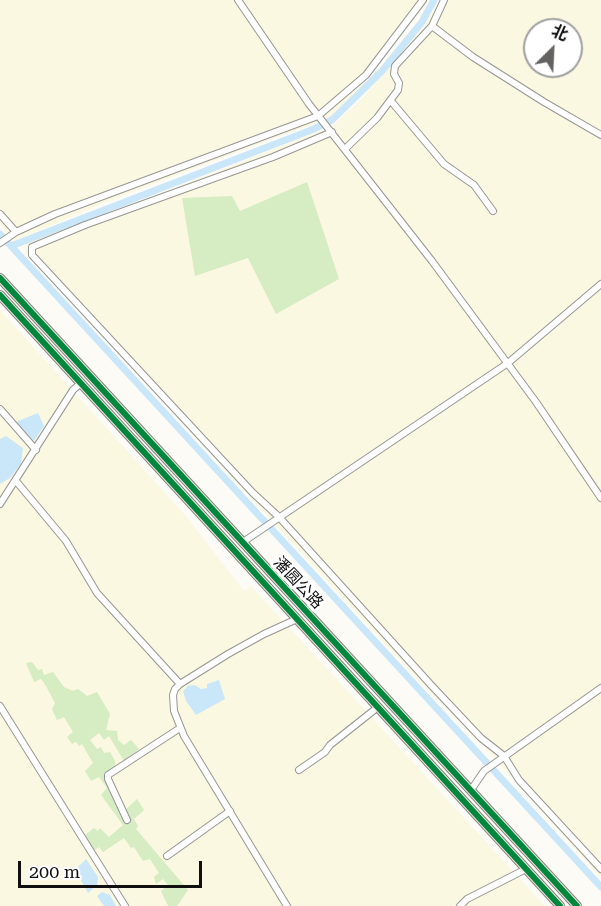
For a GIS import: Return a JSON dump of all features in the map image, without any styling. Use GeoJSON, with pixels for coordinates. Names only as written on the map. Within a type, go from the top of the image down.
{"type":"FeatureCollection","features":[{"type":"Feature","properties":{"kind":"main road","name":"潘圆公路"},"geometry":{"type":"LineString","coordinates":[[0,278],[577,906]]}},
{"type":"Feature","properties":{"kind":"main road","name":"潘圆公路"},"geometry":{"type":"LineString","coordinates":[[0,295],[560,906]]}},
{"type":"Feature","properties":{"kind":"street"},"geometry":{"type":"LineString","coordinates":[[237,0],[319,117],[432,261],[508,363],[601,498]]}},
{"type":"Feature","properties":{"kind":"street"},"geometry":{"type":"LineString","coordinates":[[0,243],[16,232],[55,214],[319,117],[366,75],[423,0]]}},
{"type":"Feature","properties":{"kind":"street"},"geometry":{"type":"LineString","coordinates":[[345,149],[391,101],[399,87],[394,74],[395,66],[432,26],[444,0]]}},
{"type":"Feature","properties":{"kind":"street"},"geometry":{"type":"LineString","coordinates":[[432,26],[473,57],[601,135]]}},
{"type":"Feature","properties":{"kind":"street"},"geometry":{"type":"LineString","coordinates":[[391,101],[444,164],[474,185],[493,212]]}},
{"type":"Feature","properties":{"kind":"street"},"geometry":{"type":"LineString","coordinates":[[331,131],[273,157],[85,225],[32,247],[32,255],[432,686],[502,758],[519,780],[601,869]]}},
{"type":"Feature","properties":{"kind":"street"},"geometry":{"type":"LineString","coordinates":[[0,214],[16,232]]}},
{"type":"Feature","properties":{"kind":"street"},"geometry":{"type":"LineString","coordinates":[[243,542],[508,363],[601,284]]}},
{"type":"Feature","properties":{"kind":"street"},"geometry":{"type":"LineString","coordinates":[[0,504],[73,390],[81,383]]}},
{"type":"Feature","properties":{"kind":"street"},"geometry":{"type":"LineString","coordinates":[[0,409],[36,450]]}},
{"type":"Feature","properties":{"kind":"street"},"geometry":{"type":"LineString","coordinates":[[16,481],[66,541],[97,592],[180,684]]}},
{"type":"Feature","properties":{"kind":"street"},"geometry":{"type":"LineString","coordinates":[[287,906],[180,728],[174,711],[172,695],[180,684],[264,634],[297,620]]}},
{"type":"Feature","properties":{"kind":"street"},"geometry":{"type":"LineString","coordinates":[[471,790],[484,771],[601,688]]}},
{"type":"Feature","properties":{"kind":"street"},"geometry":{"type":"LineString","coordinates":[[0,705],[125,906]]}},
{"type":"Feature","properties":{"kind":"street"},"geometry":{"type":"LineString","coordinates":[[298,770],[325,752],[330,745],[378,707]]}},
{"type":"Feature","properties":{"kind":"street"},"geometry":{"type":"LineString","coordinates":[[127,820],[108,775],[180,728]]}},
{"type":"Feature","properties":{"kind":"street"},"geometry":{"type":"LineString","coordinates":[[167,856],[230,811]]}},
{"type":"Feature","properties":{"kind":"street"},"geometry":{"type":"LineString","coordinates":[[460,906],[467,899],[526,869]]}},
{"type":"Feature","properties":{"kind":"shaded area"},"geometry":{"type":"Polygon","coordinates":[[[0,0],[429,0],[365,82],[328,119],[101,204],[14,241],[0,224],[0,0]]]}},
{"type":"Feature","properties":{"kind":"shaded area"},"geometry":{"type":"Polygon","coordinates":[[[440,0],[601,0],[601,878],[489,752],[421,683],[25,253],[25,243],[167,191],[333,126],[364,96],[422,29],[440,0]]]}},
{"type":"Feature","properties":{"kind":"shaded area"},"geometry":{"type":"Polygon","coordinates":[[[0,310],[185,515],[244,591],[251,586],[545,906],[0,906],[0,310]]]}},
{"type":"Feature","properties":{"kind":"green space"},"geometry":{"type":"Polygon","coordinates":[[[307,182],[339,279],[276,314],[248,258],[195,276],[182,198],[232,196],[240,211],[307,182]]]}},
{"type":"Feature","properties":{"kind":"green space"},"geometry":{"type":"Polygon","coordinates":[[[32,662],[38,670],[42,669],[44,675],[53,672],[64,687],[73,691],[78,689],[87,696],[97,692],[110,714],[106,730],[117,731],[118,740],[124,745],[131,740],[139,749],[124,761],[109,736],[104,740],[99,733],[90,740],[97,749],[101,747],[104,753],[110,752],[115,761],[116,771],[109,778],[110,792],[121,814],[137,799],[144,810],[134,819],[138,826],[136,829],[188,890],[177,906],[168,906],[161,891],[168,885],[163,879],[156,884],[154,877],[159,873],[150,859],[143,861],[134,847],[131,848],[124,838],[103,852],[99,847],[93,851],[85,835],[94,828],[98,831],[100,828],[109,837],[123,825],[101,795],[107,788],[99,777],[91,781],[85,771],[93,763],[82,744],[79,746],[76,742],[72,744],[67,737],[73,732],[64,717],[57,720],[52,709],[55,703],[46,686],[41,679],[34,682],[26,663],[32,662]]]}},
{"type":"Feature","properties":{"kind":"water"},"geometry":{"type":"Polygon","coordinates":[[[38,413],[44,426],[34,441],[16,424],[38,413]]]}},
{"type":"Feature","properties":{"kind":"water"},"geometry":{"type":"Polygon","coordinates":[[[6,436],[23,448],[21,464],[10,478],[0,484],[0,439],[6,436]]]}},
{"type":"Feature","properties":{"kind":"water"},"geometry":{"type":"Polygon","coordinates":[[[219,680],[225,699],[196,715],[186,701],[183,691],[188,686],[195,685],[201,689],[207,688],[207,684],[219,680]]]}},
{"type":"Feature","properties":{"kind":"water"},"geometry":{"type":"Polygon","coordinates":[[[86,859],[98,877],[97,885],[88,893],[75,870],[86,859]]]}},
{"type":"Feature","properties":{"kind":"water"},"geometry":{"type":"Polygon","coordinates":[[[102,892],[110,895],[116,906],[104,906],[97,896],[102,892]]]}},
{"type":"Feature","properties":{"kind":"waterway"},"geometry":{"type":"LineString","coordinates":[[11,246],[314,129],[332,120],[382,71],[422,22],[434,0]]}},
{"type":"Feature","properties":{"kind":"waterway"},"geometry":{"type":"LineString","coordinates":[[0,234],[601,887]]}},
{"type":"Feature","properties":{"kind":"cycle path"},"geometry":{"type":"LineString","coordinates":[[0,278],[577,906]]}},
{"type":"Feature","properties":{"kind":"cycle path"},"geometry":{"type":"LineString","coordinates":[[0,295],[560,906]]}}]}
